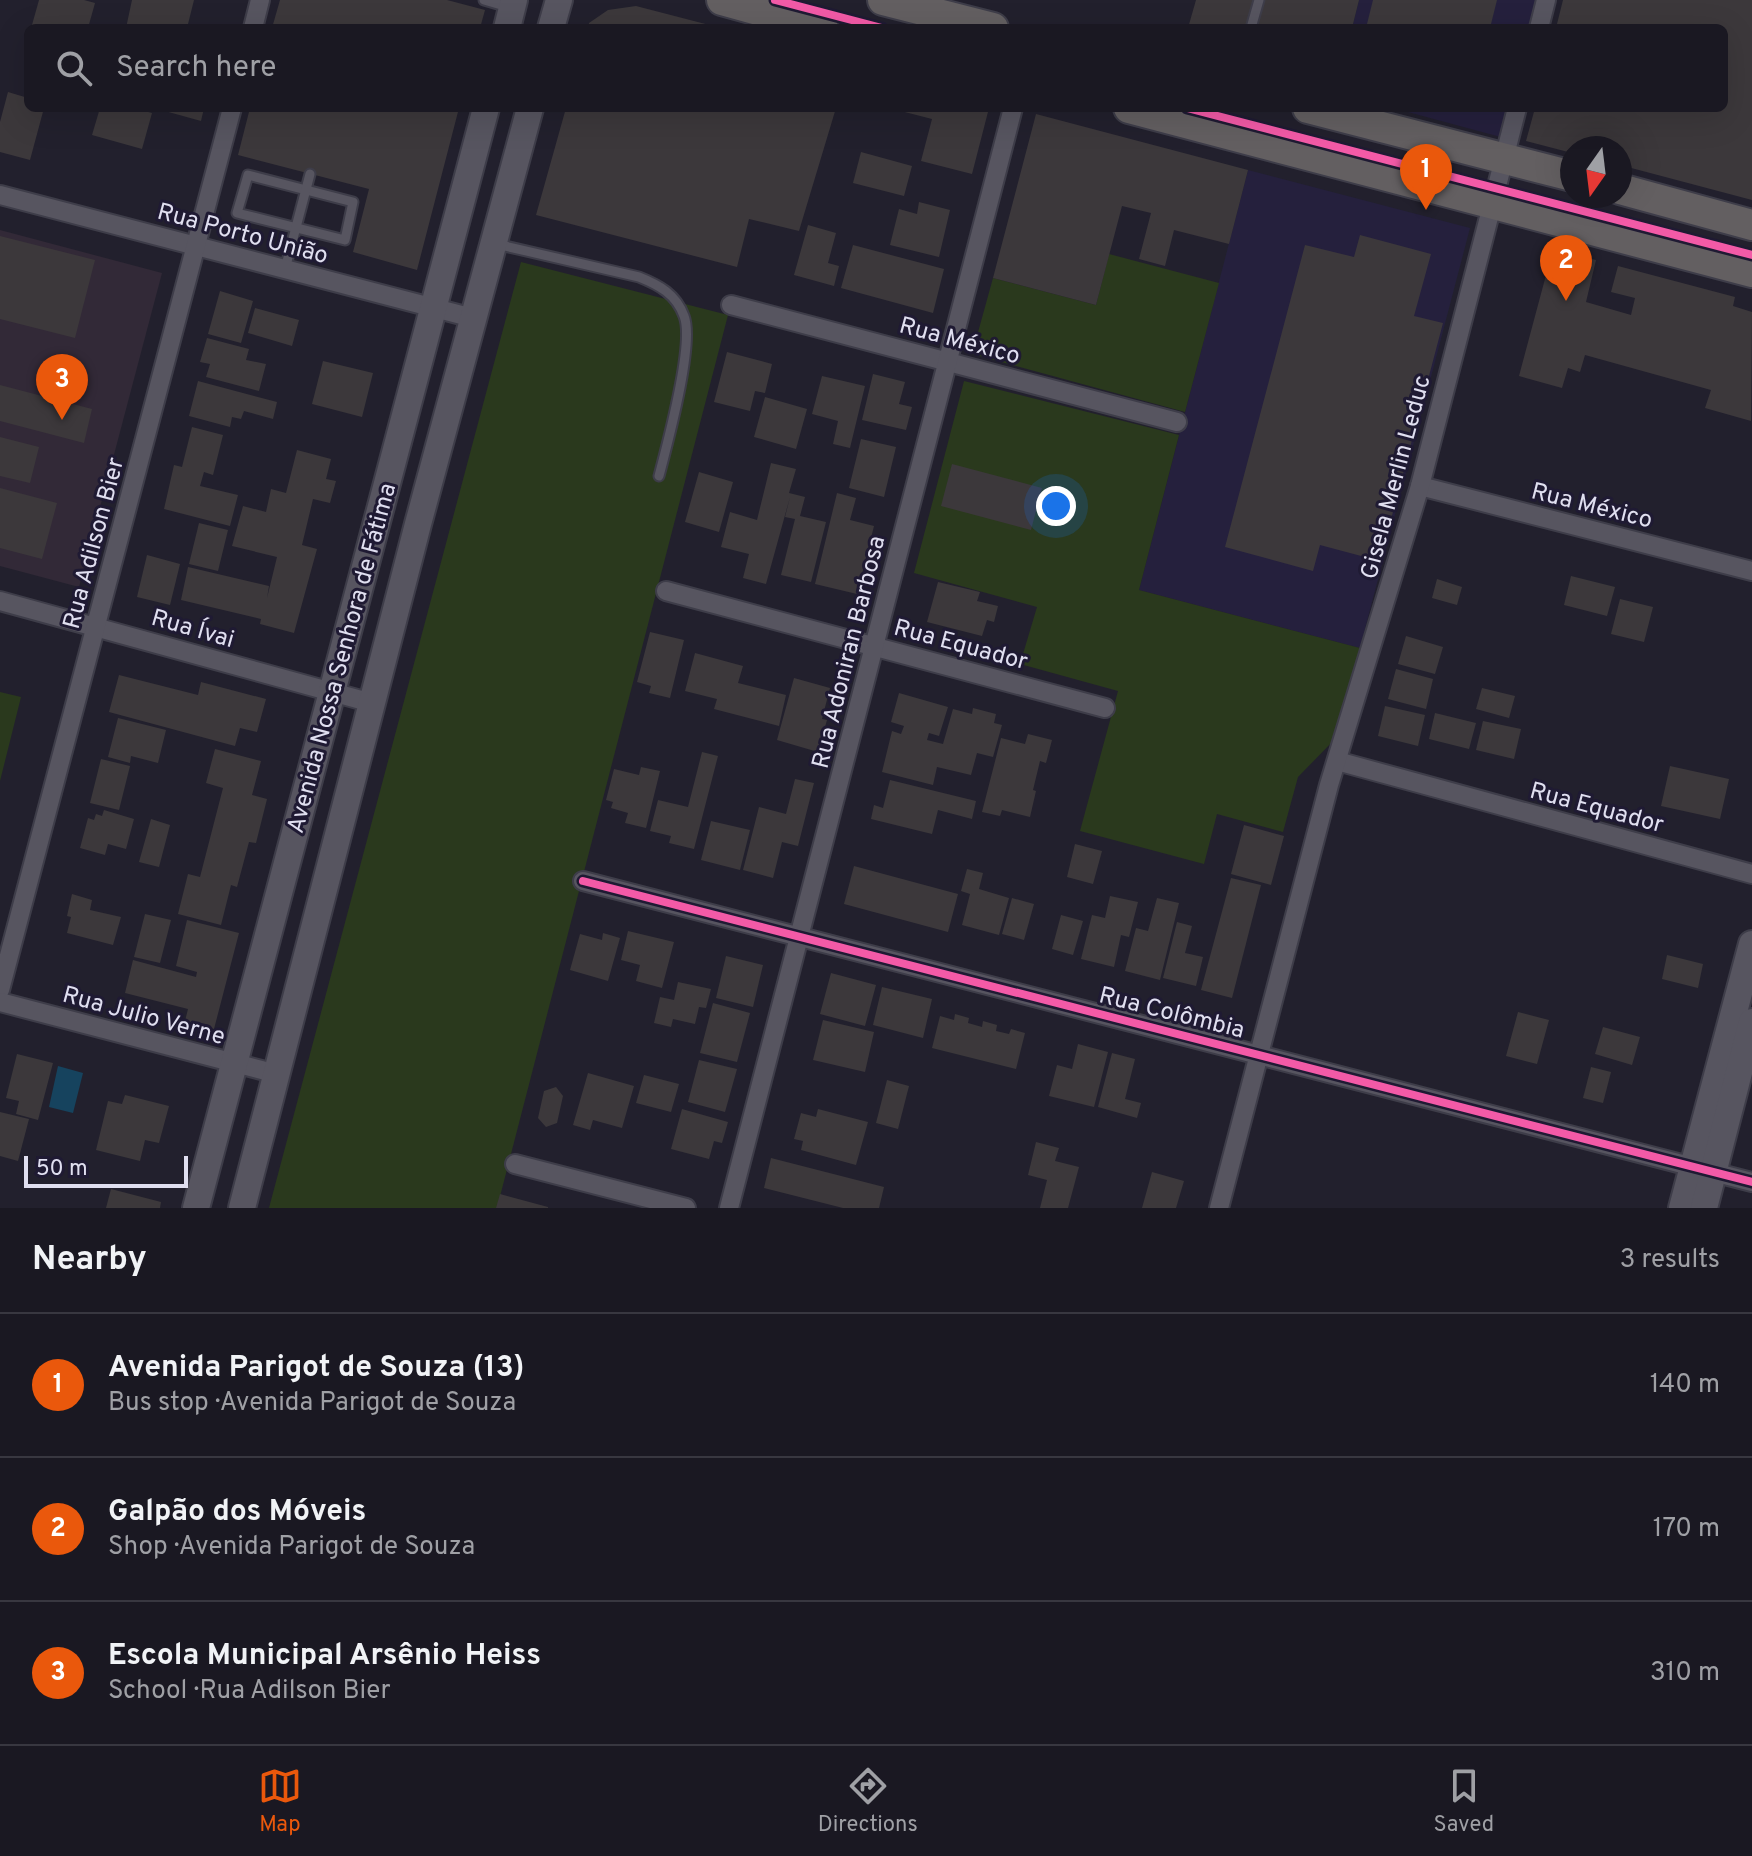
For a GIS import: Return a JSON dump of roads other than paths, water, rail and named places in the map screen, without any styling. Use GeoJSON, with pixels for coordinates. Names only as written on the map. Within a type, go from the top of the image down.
{"type":"FeatureCollection","features":[{"type":"Feature","properties":{"kind":"main road"},"geometry":{"type":"LineString","coordinates":[[722,0],[809,24]]}},
{"type":"Feature","properties":{"kind":"main road"},"geometry":{"type":"LineString","coordinates":[[883,0],[977,24]]}},
{"type":"Feature","properties":{"kind":"main road"},"geometry":{"type":"LineString","coordinates":[[1144,112],[1752,272]]}},
{"type":"Feature","properties":{"kind":"main road"},"geometry":{"type":"LineString","coordinates":[[1324,112],[1560,173]]}},
{"type":"Feature","properties":{"kind":"main road"},"geometry":{"type":"LineString","coordinates":[[1632,192],[1752,225]]}},
{"type":"Feature","properties":{"kind":"street"},"geometry":{"type":"LineString","coordinates":[[254,24],[260,0]]}},
{"type":"Feature","properties":{"kind":"street"},"geometry":{"type":"LineString","coordinates":[[552,24],[559,0]]}},
{"type":"Feature","properties":{"kind":"street"},"geometry":{"type":"LineString","coordinates":[[1540,24],[1546,0]]}},
{"type":"Feature","properties":{"kind":"street","name":"Rua Adilson Bier"},"geometry":{"type":"LineString","coordinates":[[0,990],[231,112]]}},
{"type":"Feature","properties":{"kind":"street","name":"Avenida Nossa Senhora de Fátima"},"geometry":{"type":"LineString","coordinates":[[196,1208],[485,112]]}},
{"type":"Feature","properties":{"kind":"street","name":"Avenida Nossa Senhora de Fátima"},"geometry":{"type":"LineString","coordinates":[[242,1208],[529,112]]}},
{"type":"Feature","properties":{"kind":"street","name":"Rua Adoniran Barbosa"},"geometry":{"type":"LineString","coordinates":[[729,1208],[1012,112]]}},
{"type":"Feature","properties":{"kind":"street","name":"Gisela Merlin Leduc"},"geometry":{"type":"LineString","coordinates":[[1219,1208],[1337,761],[1420,486],[1516,112]]}},
{"type":"Feature","properties":{"kind":"street","name":"Rua Porto União"},"geometry":{"type":"LineString","coordinates":[[0,195],[473,318]]}},
{"type":"Feature","properties":{"kind":"street","name":"Rua México"},"geometry":{"type":"LineString","coordinates":[[731,305],[1177,422]]}},
{"type":"Feature","properties":{"kind":"street","name":"Rua México"},"geometry":{"type":"LineString","coordinates":[[1420,486],[1752,571]]}},
{"type":"Feature","properties":{"kind":"street","name":"Rua Equador"},"geometry":{"type":"LineString","coordinates":[[666,591],[1105,708]]}},
{"type":"Feature","properties":{"kind":"street","name":"Rua Ívai"},"geometry":{"type":"LineString","coordinates":[[0,601],[372,703]]}},
{"type":"Feature","properties":{"kind":"street","name":"Rua Equador"},"geometry":{"type":"LineString","coordinates":[[1337,761],[1752,874]]}},
{"type":"Feature","properties":{"kind":"street","name":"Rua Colômbia"},"geometry":{"type":"LineString","coordinates":[[583,881],[1752,1182]]}},
{"type":"Feature","properties":{"kind":"street"},"geometry":{"type":"LineString","coordinates":[[1704,1208],[1704,1170],[1752,944]]}},
{"type":"Feature","properties":{"kind":"street","name":"Rua Julio Verne"},"geometry":{"type":"LineString","coordinates":[[0,1002],[277,1074]]}},
{"type":"Feature","properties":{"kind":"street"},"geometry":{"type":"LineString","coordinates":[[1682,1208],[1704,1170],[1752,1022]]}},
{"type":"Feature","properties":{"kind":"street"},"geometry":{"type":"LineString","coordinates":[[515,1164],[686,1208]]}},
{"type":"Feature","properties":{"kind":"lane"},"geometry":{"type":"LineString","coordinates":[[484,0],[511,12]]}},
{"type":"Feature","properties":{"kind":"lane"},"geometry":{"type":"LineString","coordinates":[[1252,24],[1259,0]]}},
{"type":"Feature","properties":{"kind":"lane"},"geometry":{"type":"LineString","coordinates":[[285,269],[310,174]]}},
{"type":"Feature","properties":{"kind":"lane"},"geometry":{"type":"LineString","coordinates":[[248,175],[353,202],[345,240],[296,228],[237,213],[248,175]]}},
{"type":"Feature","properties":{"kind":"lane"},"geometry":{"type":"LineString","coordinates":[[494,243],[639,277],[660,285],[674,297],[686,319],[685,355],[659,476]]}},
{"type":"Feature","properties":{"kind":"water"},"geometry":{"type":"Polygon","coordinates":[[[58,1066],[83,1073],[73,1113],[49,1107],[58,1066]]]}},
{"type":"Feature","properties":{"kind":"place","name":"Avenida Parigot de Souza (13)"},"geometry":{"type":"Point","coordinates":[1426,210]}},
{"type":"Feature","properties":{"kind":"place","name":"Galpão dos Móveis"},"geometry":{"type":"Point","coordinates":[1566,301]}},
{"type":"Feature","properties":{"kind":"place","name":"Escola Municipal Arsênio Heiss"},"geometry":{"type":"Point","coordinates":[62,420]}}]}
